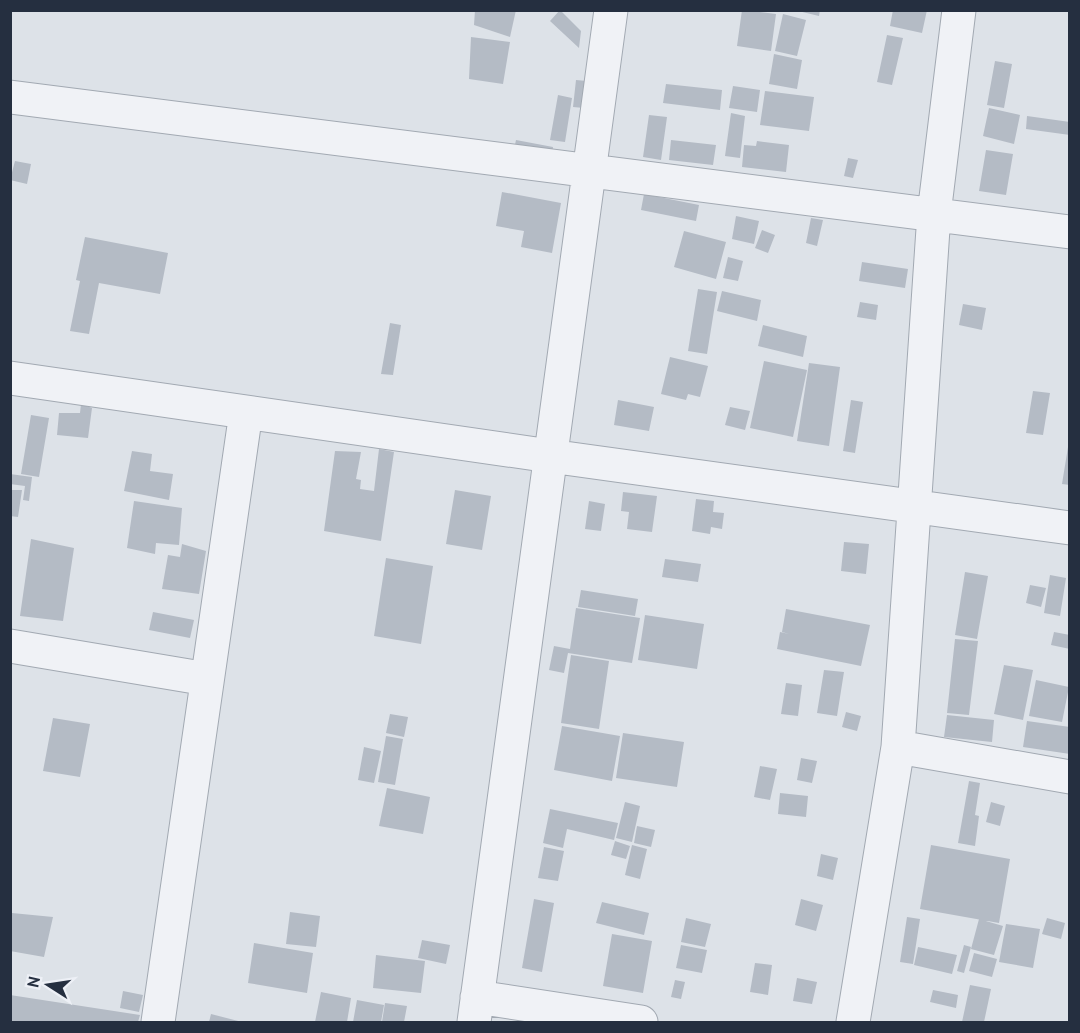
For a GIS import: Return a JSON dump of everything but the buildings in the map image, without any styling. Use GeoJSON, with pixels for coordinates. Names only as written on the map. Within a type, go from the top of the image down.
{"type":"FeatureCollection","features":[{"type":"Feature","properties":{"kind":"street"},"geometry":{"type":"LineString","coordinates":[[611,10],[476,1010],[641,1023]]}},
{"type":"Feature","properties":{"kind":"street"},"geometry":{"type":"LineString","coordinates":[[853,1023],[897,747],[934,214],[959,10]]}},
{"type":"Feature","properties":{"kind":"street"},"geometry":{"type":"LineString","coordinates":[[10,98],[1070,232]]}},
{"type":"Feature","properties":{"kind":"street"},"geometry":{"type":"LineString","coordinates":[[10,378],[1070,528]]}},
{"type":"Feature","properties":{"kind":"street"},"geometry":{"type":"LineString","coordinates":[[158,1023],[246,412]]}},
{"type":"Feature","properties":{"kind":"street"},"geometry":{"type":"LineString","coordinates":[[10,646],[207,679]]}},
{"type":"Feature","properties":{"kind":"street"},"geometry":{"type":"LineString","coordinates":[[897,747],[1070,777]]}}]}
